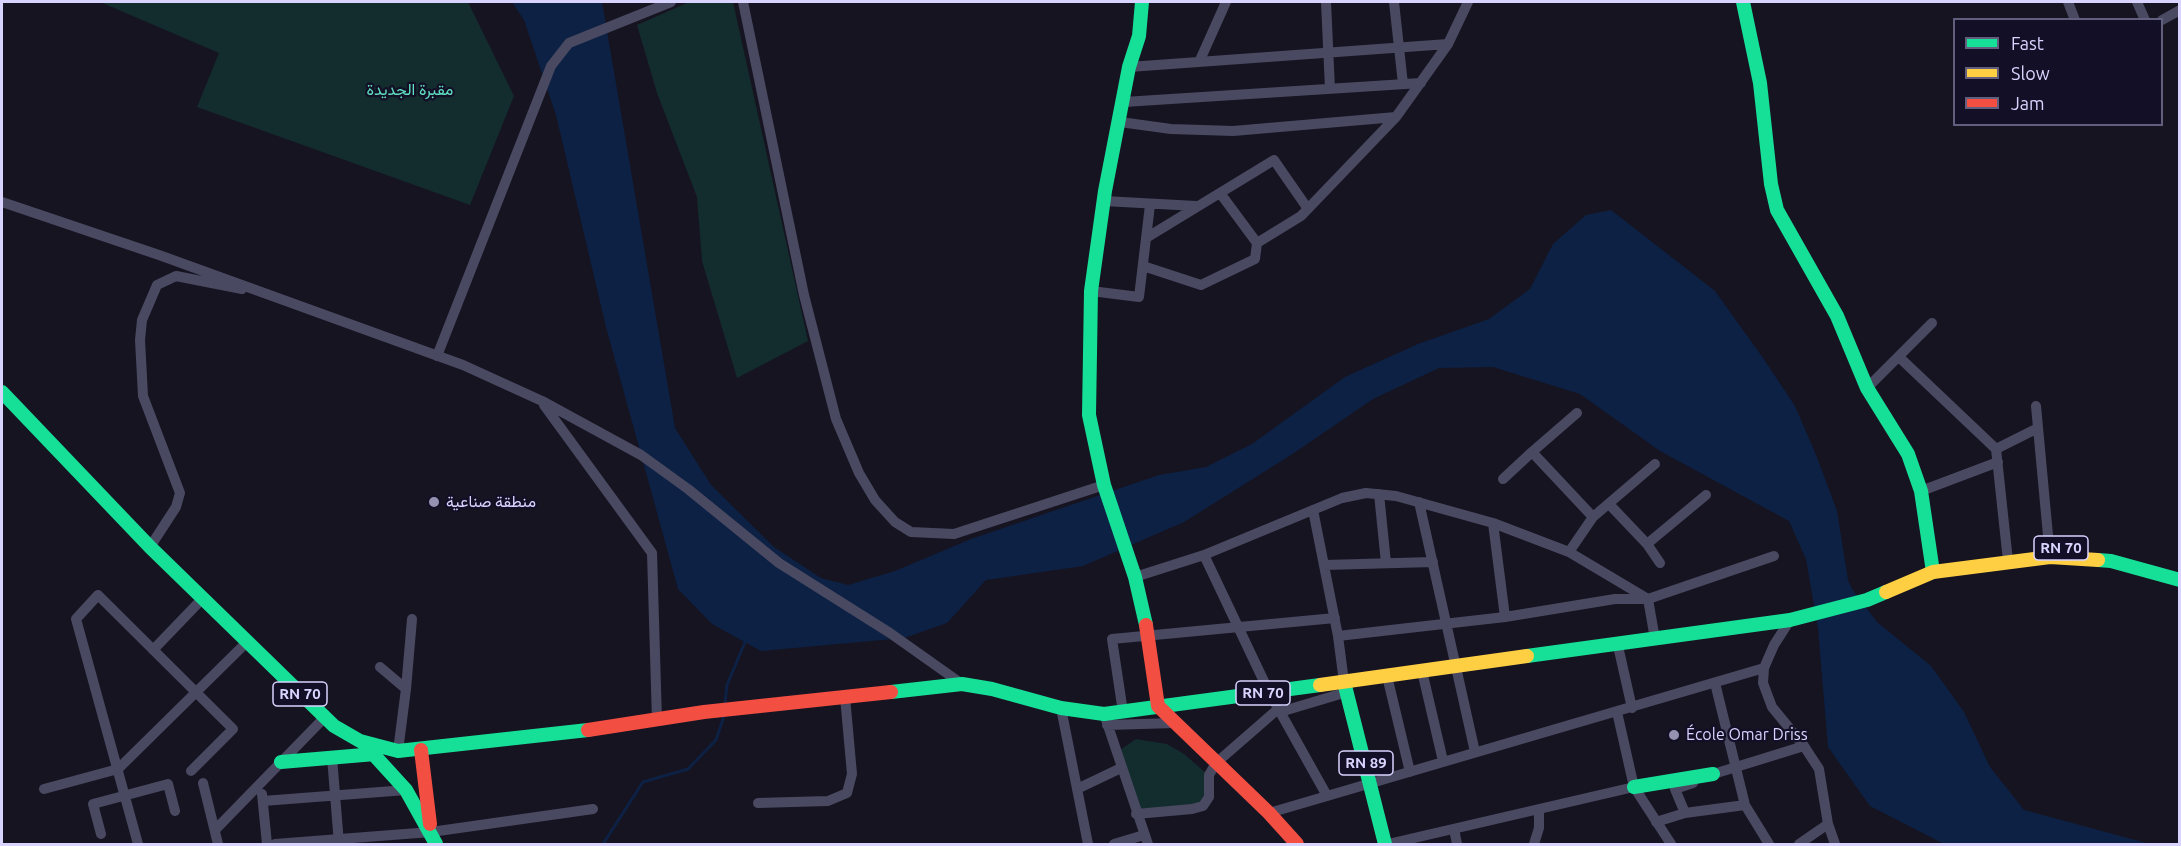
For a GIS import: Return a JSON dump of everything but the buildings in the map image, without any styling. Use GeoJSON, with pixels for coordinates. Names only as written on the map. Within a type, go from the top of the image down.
{"type":"FeatureCollection","features":[{"type":"Feature","properties":{"kind":"main road"},"geometry":{"type":"LineString","coordinates":[[1743,2],[1760,82],[1771,184],[1777,210],[1837,316],[1867,388],[1908,454],[1921,491],[1938,572]]}},
{"type":"Feature","properties":{"kind":"main road"},"geometry":{"type":"LineString","coordinates":[[1143,3],[1139,36],[1129,67],[1104,201],[1091,291],[1089,415],[1105,488],[1132,570],[1149,636],[1158,706],[1269,813],[1297,844]]}},
{"type":"Feature","properties":{"kind":"main road","name":"RN 70"},"geometry":{"type":"LineString","coordinates":[[3,397],[150,547],[334,726],[360,741],[398,751],[657,721],[704,712],[962,684],[992,689],[1105,720],[1123,712],[1158,706],[1345,687],[1387,676],[1456,665],[1618,646],[1793,620],[1867,600],[1938,572],[2007,557],[2050,552],[2112,556],[2180,569]]}},
{"type":"Feature","properties":{"kind":"main road","name":"RN 70"},"geometry":{"type":"LineString","coordinates":[[2112,556],[2179,580]]}},
{"type":"Feature","properties":{"kind":"main road","name":"RN 89"},"geometry":{"type":"LineString","coordinates":[[1345,687],[1387,844]]}},
{"type":"Feature","properties":{"kind":"main road"},"geometry":{"type":"LineString","coordinates":[[360,741],[375,754],[406,790],[433,838]]}},
{"type":"Feature","properties":{"kind":"main road"},"geometry":{"type":"LineString","coordinates":[[421,750],[433,838]]}},
{"type":"Feature","properties":{"kind":"main road"},"geometry":{"type":"LineString","coordinates":[[281,762],[375,754]]}},
{"type":"Feature","properties":{"kind":"main road"},"geometry":{"type":"LineString","coordinates":[[1634,787],[1713,774]]}},
{"type":"Feature","properties":{"kind":"street"},"geometry":{"type":"LineString","coordinates":[[437,356],[551,66],[569,43],[671,2]]}},
{"type":"Feature","properties":{"kind":"street"},"geometry":{"type":"LineString","coordinates":[[743,2],[804,295],[836,419],[859,473],[875,500],[895,522],[911,532],[954,534],[1105,488]]}},
{"type":"Feature","properties":{"kind":"street"},"geometry":{"type":"LineString","coordinates":[[1200,60],[1226,2]]}},
{"type":"Feature","properties":{"kind":"street"},"geometry":{"type":"LineString","coordinates":[[1326,2],[1330,89]]}},
{"type":"Feature","properties":{"kind":"street"},"geometry":{"type":"LineString","coordinates":[[1394,2],[1403,84]]}},
{"type":"Feature","properties":{"kind":"street"},"geometry":{"type":"LineString","coordinates":[[1257,243],[1301,216],[1396,117],[1448,44],[1468,2]]}},
{"type":"Feature","properties":{"kind":"street"},"geometry":{"type":"LineString","coordinates":[[2068,2],[2074,18]]}},
{"type":"Feature","properties":{"kind":"street"},"geometry":{"type":"LineString","coordinates":[[2137,2],[2144,18]]}},
{"type":"Feature","properties":{"kind":"street"},"geometry":{"type":"LineString","coordinates":[[2163,19],[2180,10]]}},
{"type":"Feature","properties":{"kind":"street"},"geometry":{"type":"LineString","coordinates":[[1129,67],[1200,60],[1327,55],[1448,44]]}},
{"type":"Feature","properties":{"kind":"street"},"geometry":{"type":"LineString","coordinates":[[1124,102],[1421,83]]}},
{"type":"Feature","properties":{"kind":"street"},"geometry":{"type":"LineString","coordinates":[[1120,122],[1171,129],[1233,131],[1396,117]]}},
{"type":"Feature","properties":{"kind":"street"},"geometry":{"type":"LineString","coordinates":[[1146,238],[1274,160],[1308,209]]}},
{"type":"Feature","properties":{"kind":"street"},"geometry":{"type":"LineString","coordinates":[[1143,266],[1201,285],[1255,259],[1257,243],[1220,193]]}},
{"type":"Feature","properties":{"kind":"street"},"geometry":{"type":"LineString","coordinates":[[1104,201],[1198,206]]}},
{"type":"Feature","properties":{"kind":"street"},"geometry":{"type":"LineString","coordinates":[[2,202],[258,290],[437,356],[542,401],[640,455],[688,489],[779,563],[890,633],[962,684]]}},
{"type":"Feature","properties":{"kind":"street"},"geometry":{"type":"LineString","coordinates":[[1091,291],[1139,297],[1149,205]]}},
{"type":"Feature","properties":{"kind":"street"},"geometry":{"type":"LineString","coordinates":[[150,547],[176,507],[180,493],[143,396],[140,340],[142,320],[153,293],[164,280],[176,276],[223,287],[258,290]]}},
{"type":"Feature","properties":{"kind":"street"},"geometry":{"type":"LineString","coordinates":[[1867,388],[1932,323]]}},
{"type":"Feature","properties":{"kind":"street"},"geometry":{"type":"LineString","coordinates":[[1899,357],[1996,449],[2007,557]]}},
{"type":"Feature","properties":{"kind":"street"},"geometry":{"type":"LineString","coordinates":[[542,401],[652,554],[657,721]]}},
{"type":"Feature","properties":{"kind":"street"},"geometry":{"type":"LineString","coordinates":[[2036,406],[2050,552]]}},
{"type":"Feature","properties":{"kind":"street"},"geometry":{"type":"LineString","coordinates":[[1503,479],[1577,412]]}},
{"type":"Feature","properties":{"kind":"street"},"geometry":{"type":"LineString","coordinates":[[1996,449],[2038,428]]}},
{"type":"Feature","properties":{"kind":"street"},"geometry":{"type":"LineString","coordinates":[[1532,452],[1593,518]]}},
{"type":"Feature","properties":{"kind":"street"},"geometry":{"type":"LineString","coordinates":[[1921,491],[1998,462]]}},
{"type":"Feature","properties":{"kind":"street"},"geometry":{"type":"LineString","coordinates":[[1569,552],[1593,518],[1655,464]]}},
{"type":"Feature","properties":{"kind":"street"},"geometry":{"type":"LineString","coordinates":[[1132,570],[1204,555],[1342,498],[1366,493],[1379,494],[1419,502],[1493,523],[1569,552],[1648,599],[1655,639]]}},
{"type":"Feature","properties":{"kind":"street"},"geometry":{"type":"LineString","coordinates":[[1379,494],[1386,563]]}},
{"type":"Feature","properties":{"kind":"street"},"geometry":{"type":"LineString","coordinates":[[1647,544],[1706,495]]}},
{"type":"Feature","properties":{"kind":"street"},"geometry":{"type":"LineString","coordinates":[[1419,502],[1475,752]]}},
{"type":"Feature","properties":{"kind":"street"},"geometry":{"type":"LineString","coordinates":[[1609,504],[1647,544],[1660,563]]}},
{"type":"Feature","properties":{"kind":"street"},"geometry":{"type":"LineString","coordinates":[[1136,813],[1192,809],[1203,806],[1209,796],[1209,775],[1216,763],[1279,711],[1345,687],[1335,618],[1313,510]]}},
{"type":"Feature","properties":{"kind":"street"},"geometry":{"type":"LineString","coordinates":[[1493,523],[1505,617]]}},
{"type":"Feature","properties":{"kind":"street"},"geometry":{"type":"LineString","coordinates":[[1204,555],[1269,693],[1326,794]]}},
{"type":"Feature","properties":{"kind":"street"},"geometry":{"type":"LineString","coordinates":[[1338,636],[1505,617],[1615,599],[1648,599],[1773,556]]}},
{"type":"Feature","properties":{"kind":"street"},"geometry":{"type":"LineString","coordinates":[[1324,565],[1433,562]]}},
{"type":"Feature","properties":{"kind":"street"},"geometry":{"type":"LineString","coordinates":[[138,844],[76,619],[98,595],[233,729],[191,771]]}},
{"type":"Feature","properties":{"kind":"street"},"geometry":{"type":"LineString","coordinates":[[153,650],[203,598]]}},
{"type":"Feature","properties":{"kind":"street"},"geometry":{"type":"LineString","coordinates":[[1123,712],[1112,639],[1335,618]]}},
{"type":"Feature","properties":{"kind":"street"},"geometry":{"type":"LineString","coordinates":[[398,751],[412,619]]}},
{"type":"Feature","properties":{"kind":"street"},"geometry":{"type":"LineString","coordinates":[[1793,620],[1774,645],[1764,668],[1763,683],[1772,707],[1804,746],[1819,769],[1828,825],[1835,844]]}},
{"type":"Feature","properties":{"kind":"street"},"geometry":{"type":"LineString","coordinates":[[44,789],[118,769],[248,641]]}},
{"type":"Feature","properties":{"kind":"street"},"geometry":{"type":"LineString","coordinates":[[1618,646],[1632,708]]}},
{"type":"Feature","properties":{"kind":"street"},"geometry":{"type":"LineString","coordinates":[[380,667],[405,689]]}},
{"type":"Feature","properties":{"kind":"street"},"geometry":{"type":"LineString","coordinates":[[1269,813],[1326,794],[1410,772],[1764,668]]}},
{"type":"Feature","properties":{"kind":"street"},"geometry":{"type":"LineString","coordinates":[[1422,671],[1443,761]]}},
{"type":"Feature","properties":{"kind":"street"},"geometry":{"type":"LineString","coordinates":[[1387,676],[1410,772]]}},
{"type":"Feature","properties":{"kind":"street"},"geometry":{"type":"LineString","coordinates":[[1715,683],[1738,766],[1745,805],[1769,844]]}},
{"type":"Feature","properties":{"kind":"street"},"geometry":{"type":"LineString","coordinates":[[758,803],[828,801],[847,793],[852,774],[845,697]]}},
{"type":"Feature","properties":{"kind":"street"},"geometry":{"type":"LineString","coordinates":[[1061,708],[1088,844]]}},
{"type":"Feature","properties":{"kind":"street"},"geometry":{"type":"LineString","coordinates":[[1617,712],[1634,787],[1671,844]]}},
{"type":"Feature","properties":{"kind":"street"},"geometry":{"type":"LineString","coordinates":[[214,830],[325,717]]}},
{"type":"Feature","properties":{"kind":"street"},"geometry":{"type":"LineString","coordinates":[[1114,844],[1146,840],[1105,720],[1175,723]]}},
{"type":"Feature","properties":{"kind":"street"},"geometry":{"type":"LineString","coordinates":[[1685,813],[1675,789],[1713,774],[1804,746]]}},
{"type":"Feature","properties":{"kind":"street"},"geometry":{"type":"LineString","coordinates":[[332,757],[339,842]]}},
{"type":"Feature","properties":{"kind":"street"},"geometry":{"type":"LineString","coordinates":[[1077,789],[1121,768]]}},
{"type":"Feature","properties":{"kind":"street"},"geometry":{"type":"LineString","coordinates":[[261,782],[267,844]]}},
{"type":"Feature","properties":{"kind":"street"},"geometry":{"type":"LineString","coordinates":[[203,783],[218,844]]}},
{"type":"Feature","properties":{"kind":"street"},"geometry":{"type":"LineString","coordinates":[[101,834],[93,804],[168,784],[175,811]]}},
{"type":"Feature","properties":{"kind":"street"},"geometry":{"type":"LineString","coordinates":[[1387,844],[1634,787]]}},
{"type":"Feature","properties":{"kind":"street"},"geometry":{"type":"LineString","coordinates":[[263,801],[406,790]]}},
{"type":"Feature","properties":{"kind":"street"},"geometry":{"type":"LineString","coordinates":[[1656,822],[1685,813],[1745,805]]}},
{"type":"Feature","properties":{"kind":"street"},"geometry":{"type":"LineString","coordinates":[[276,844],[433,838],[593,809]]}},
{"type":"Feature","properties":{"kind":"street"},"geometry":{"type":"LineString","coordinates":[[1534,844],[1539,828],[1539,810]]}},
{"type":"Feature","properties":{"kind":"street"},"geometry":{"type":"LineString","coordinates":[[1799,844],[1828,825]]}},
{"type":"Feature","properties":{"kind":"street"},"geometry":{"type":"LineString","coordinates":[[1454,830],[1458,844]]}},
{"type":"Feature","properties":{"kind":"green space","name":"مقبرة الجديدة"},"geometry":{"type":"Polygon","coordinates":[[[100,2],[468,2],[514,96],[470,205],[197,107],[219,53],[100,2]]]}},
{"type":"Feature","properties":{"kind":"green space"},"geometry":{"type":"Polygon","coordinates":[[[689,2],[733,2],[808,341],[737,378],[702,261],[697,197],[657,93],[637,25],[689,2]]]}},
{"type":"Feature","properties":{"kind":"green space"},"geometry":{"type":"Polygon","coordinates":[[[1136,739],[1167,744],[1184,754],[1206,773],[1205,798],[1200,805],[1140,809],[1120,750],[1136,739]]]}},
{"type":"Feature","properties":{"kind":"water"},"geometry":{"type":"Polygon","coordinates":[[[512,2],[602,2],[675,428],[711,485],[774,547],[821,578],[848,585],[895,571],[971,539],[1159,475],[1206,467],[1252,444],[1345,377],[1418,344],[1489,319],[1530,289],[1553,244],[1586,215],[1611,210],[1715,291],[1763,358],[1795,406],[1816,455],[1837,511],[1848,580],[1852,589],[1877,622],[1931,666],[1964,712],[1990,767],[2024,810],[2150,844],[1944,844],[1870,806],[1828,747],[1818,628],[1806,559],[1789,521],[1660,451],[1580,394],[1493,367],[1439,368],[1373,399],[1291,455],[1184,522],[1083,566],[986,580],[947,623],[904,638],[761,651],[712,624],[678,589],[606,327],[556,115],[524,20],[512,2]]]}},
{"type":"Feature","properties":{"kind":"waterway"},"geometry":{"type":"LineString","coordinates":[[725,703],[727,685],[745,642]]}},
{"type":"Feature","properties":{"kind":"waterway"},"geometry":{"type":"LineString","coordinates":[[603,844],[643,782],[688,769],[716,740],[724,716]]}},
{"type":"Feature","properties":{"kind":"traffic: fast"},"geometry":{"type":"LineString","coordinates":[[1142,2],[1139,36],[1129,67],[1105,191],[1091,291],[1089,415],[1104,485],[1135,577],[1146,625]]}},
{"type":"Feature","properties":{"kind":"traffic: fast"},"geometry":{"type":"LineString","coordinates":[[1743,2],[1760,83],[1771,184],[1777,210],[1837,316],[1867,388],[1908,454],[1921,491],[1933,572]]}},
{"type":"Feature","properties":{"kind":"traffic: fast"},"geometry":{"type":"LineString","coordinates":[[2,392],[150,547],[334,726],[360,741],[398,751],[588,730]]}},
{"type":"Feature","properties":{"kind":"traffic: fast"},"geometry":{"type":"LineString","coordinates":[[2098,560],[2111,561],[2180,580]]}},
{"type":"Feature","properties":{"kind":"traffic: fast"},"geometry":{"type":"LineString","coordinates":[[1527,656],[1790,620],[1867,600],[1886,592]]}},
{"type":"Feature","properties":{"kind":"traffic: fast"},"geometry":{"type":"LineString","coordinates":[[1344,682],[1385,844]]}},
{"type":"Feature","properties":{"kind":"traffic: fast"},"geometry":{"type":"LineString","coordinates":[[891,692],[962,684],[992,689],[1061,708],[1104,714],[1320,685]]}},
{"type":"Feature","properties":{"kind":"traffic: fast"},"geometry":{"type":"LineString","coordinates":[[364,744],[406,790],[436,844]]}},
{"type":"Feature","properties":{"kind":"traffic: fast"},"geometry":{"type":"LineString","coordinates":[[281,762],[375,754]]}},
{"type":"Feature","properties":{"kind":"traffic: fast"},"geometry":{"type":"LineString","coordinates":[[1634,787],[1713,774]]}},
{"type":"Feature","properties":{"kind":"traffic: slow"},"geometry":{"type":"LineString","coordinates":[[1886,592],[1933,572],[2050,557],[2098,560]]}},
{"type":"Feature","properties":{"kind":"traffic: slow"},"geometry":{"type":"LineString","coordinates":[[1320,685],[1527,656]]}},
{"type":"Feature","properties":{"kind":"traffic: jam"},"geometry":{"type":"LineString","coordinates":[[1146,625],[1158,706],[1269,813],[1297,844]]}},
{"type":"Feature","properties":{"kind":"traffic: jam"},"geometry":{"type":"LineString","coordinates":[[588,730],[704,712],[891,692]]}},
{"type":"Feature","properties":{"kind":"traffic: jam"},"geometry":{"type":"LineString","coordinates":[[421,750],[430,824]]}},
{"type":"Feature","properties":{"kind":"place","name":"منطقة صناعية"},"geometry":{"type":"Point","coordinates":[434,502]}},
{"type":"Feature","properties":{"kind":"place","name":"École Omar Driss"},"geometry":{"type":"Point","coordinates":[1674,735]}}]}
